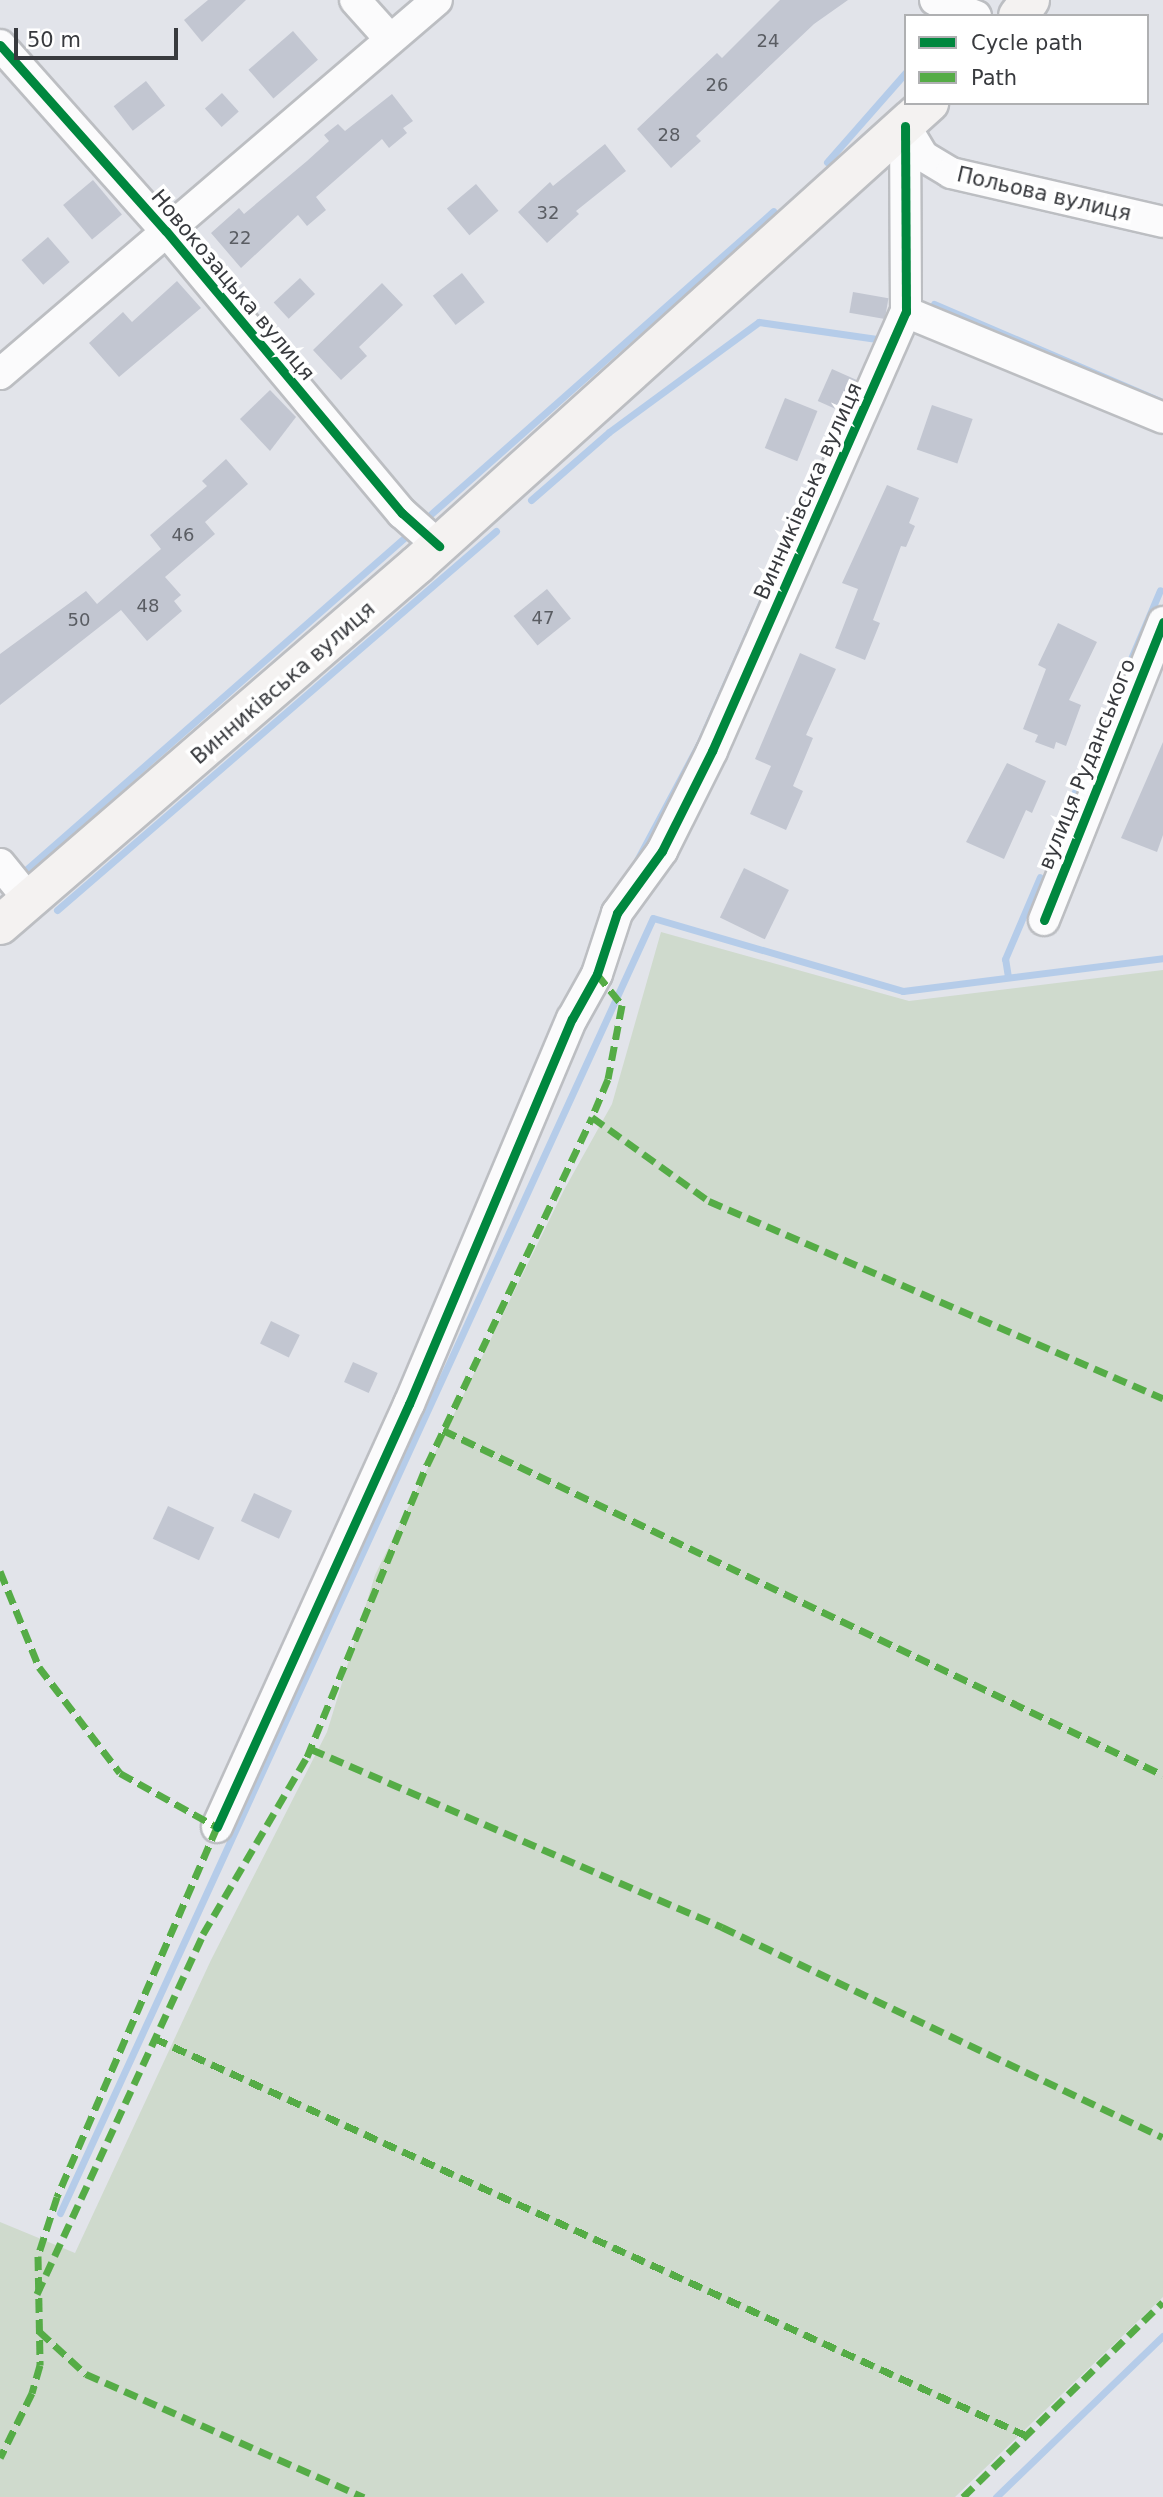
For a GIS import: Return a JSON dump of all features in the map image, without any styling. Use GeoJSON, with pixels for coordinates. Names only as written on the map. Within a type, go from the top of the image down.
{"type":"FeatureCollection","features":[{"type":"Feature","properties":{"kind":"main road","name":"Винниківська вулиця"},"geometry":{"type":"LineString","coordinates":[[0,925],[439,546],[917,115]]}},
{"type":"Feature","properties":{"kind":"street"},"geometry":{"type":"LineString","coordinates":[[355,0],[390,39]]}},
{"type":"Feature","properties":{"kind":"street"},"geometry":{"type":"LineString","coordinates":[[0,374],[437,0]]}},
{"type":"Feature","properties":{"kind":"street"},"geometry":{"type":"LineString","coordinates":[[935,0],[971,14]]}},
{"type":"Feature","properties":{"kind":"street","name":"Новокозацька вулиця"},"geometry":{"type":"LineString","coordinates":[[0,45],[166,231],[393,502],[439,546]]}},
{"type":"Feature","properties":{"kind":"street","name":"Польова вулиця"},"geometry":{"type":"LineString","coordinates":[[917,115],[923,156],[951,173],[1163,222]]}},
{"type":"Feature","properties":{"kind":"street","name":"Винниківська вулиця"},"geometry":{"type":"LineString","coordinates":[[217,1827],[409,1404],[572,1019],[597,974],[617,913],[662,851],[712,751],[906,312],[917,115]]}},
{"type":"Feature","properties":{"kind":"street"},"geometry":{"type":"LineString","coordinates":[[906,312],[1163,418]]}},
{"type":"Feature","properties":{"kind":"street","name":"вулиця Руданського"},"geometry":{"type":"LineString","coordinates":[[1044,920],[1163,622]]}},
{"type":"Feature","properties":{"kind":"street"},"geometry":{"type":"LineString","coordinates":[[0,864],[30,901]]}},
{"type":"Feature","properties":{"kind":"shaded area"},"geometry":{"type":"Polygon","coordinates":[[[661,932],[909,1001],[1163,970],[1163,2297],[955,2497],[0,2497],[0,2222],[75,2253],[211,1960],[327,1732],[375,1575],[564,1190],[612,1104],[661,932]]]}},
{"type":"Feature","properties":{"kind":"building"},"geometry":{"type":"Polygon","coordinates":[[[208,0],[246,0],[202,42],[184,20],[208,0]]]}},
{"type":"Feature","properties":{"kind":"building"},"geometry":{"type":"Polygon","coordinates":[[[780,0],[848,0],[814,24],[696,136],[701,141],[671,168],[637,129],[717,53],[722,58],[780,0]]]}},
{"type":"Feature","properties":{"kind":"building"},"geometry":{"type":"Polygon","coordinates":[[[293,31],[318,60],[273,98],[248,70],[293,31]]]}},
{"type":"Feature","properties":{"kind":"building"},"geometry":{"type":"Polygon","coordinates":[[[146,81],[165,105],[133,131],[114,106],[146,81]]]}},
{"type":"Feature","properties":{"kind":"building"},"geometry":{"type":"Polygon","coordinates":[[[222,93],[239,112],[222,127],[205,108],[222,93]]]}},
{"type":"Feature","properties":{"kind":"building"},"geometry":{"type":"Polygon","coordinates":[[[392,94],[413,121],[403,128],[407,133],[389,148],[382,139],[316,197],[326,210],[307,226],[298,215],[241,268],[211,233],[239,208],[244,214],[307,161],[329,141],[324,135],[338,124],[345,131],[392,94]]]}},
{"type":"Feature","properties":{"kind":"building"},"geometry":{"type":"Polygon","coordinates":[[[605,144],[626,171],[576,211],[579,214],[547,243],[518,212],[550,182],[553,186],[605,144]]]}},
{"type":"Feature","properties":{"kind":"building"},"geometry":{"type":"Polygon","coordinates":[[[93,180],[122,214],[92,240],[63,205],[93,180]]]}},
{"type":"Feature","properties":{"kind":"building"},"geometry":{"type":"Polygon","coordinates":[[[476,184],[498,211],[469,235],[447,208],[476,184]]]}},
{"type":"Feature","properties":{"kind":"building"},"geometry":{"type":"Polygon","coordinates":[[[48,237],[70,262],[43,285],[22,260],[48,237]]]}},
{"type":"Feature","properties":{"kind":"building"},"geometry":{"type":"Polygon","coordinates":[[[462,273],[485,302],[456,325],[433,296],[462,273]]]}},
{"type":"Feature","properties":{"kind":"building"},"geometry":{"type":"Polygon","coordinates":[[[300,278],[315,294],[289,319],[274,303],[300,278]]]}},
{"type":"Feature","properties":{"kind":"building"},"geometry":{"type":"Polygon","coordinates":[[[177,281],[201,308],[119,377],[89,343],[123,312],[132,322],[177,281]]]}},
{"type":"Feature","properties":{"kind":"building"},"geometry":{"type":"Polygon","coordinates":[[[382,283],[403,305],[359,347],[367,356],[341,380],[313,350],[382,283]]]}},
{"type":"Feature","properties":{"kind":"building"},"geometry":{"type":"Polygon","coordinates":[[[853,292],[888,298],[885,319],[849,313],[853,292]]]}},
{"type":"Feature","properties":{"kind":"building"},"geometry":{"type":"Polygon","coordinates":[[[832,369],[857,380],[842,412],[818,401],[832,369]]]}},
{"type":"Feature","properties":{"kind":"building"},"geometry":{"type":"Polygon","coordinates":[[[270,390],[296,417],[270,451],[240,419],[270,390]]]}},
{"type":"Feature","properties":{"kind":"building"},"geometry":{"type":"Polygon","coordinates":[[[785,398],[817,411],[797,461],[765,448],[785,398]]]}},
{"type":"Feature","properties":{"kind":"building"},"geometry":{"type":"Polygon","coordinates":[[[932,405],[973,419],[957,463],[917,449],[932,405]]]}},
{"type":"Feature","properties":{"kind":"building"},"geometry":{"type":"Polygon","coordinates":[[[226,459],[248,484],[205,522],[215,534],[165,577],[181,595],[174,601],[182,611],[147,641],[121,610],[0,705],[0,654],[86,591],[97,604],[161,549],[150,535],[207,486],[202,481],[226,459]]]}},
{"type":"Feature","properties":{"kind":"building"},"geometry":{"type":"Polygon","coordinates":[[[887,485],[919,498],[909,523],[915,526],[906,547],[901,546],[873,620],[880,623],[865,660],[835,648],[858,589],[842,583],[887,485]]]}},
{"type":"Feature","properties":{"kind":"building"},"geometry":{"type":"Polygon","coordinates":[[[547,589],[571,619],[537,646],[514,616],[547,589]]]}},
{"type":"Feature","properties":{"kind":"building"},"geometry":{"type":"Polygon","coordinates":[[[1058,623],[1097,642],[1069,700],[1081,705],[1066,746],[1056,742],[1054,749],[1035,742],[1038,735],[1023,729],[1046,669],[1038,665],[1058,623]]]}},
{"type":"Feature","properties":{"kind":"building"},"geometry":{"type":"Polygon","coordinates":[[[800,653],[836,669],[806,735],[813,738],[793,786],[803,791],[786,830],[750,814],[771,766],[755,759],[800,653]]]}},
{"type":"Feature","properties":{"kind":"building"},"geometry":{"type":"Polygon","coordinates":[[[1163,742],[1163,835],[1157,852],[1121,838],[1163,742]]]}},
{"type":"Feature","properties":{"kind":"building"},"geometry":{"type":"Polygon","coordinates":[[[1007,763],[1046,781],[1032,813],[1026,810],[1004,859],[966,842],[1007,763]]]}},
{"type":"Feature","properties":{"kind":"building"},"geometry":{"type":"Polygon","coordinates":[[[744,868],[789,890],[765,939],[720,917],[744,868]]]}},
{"type":"Feature","properties":{"kind":"building"},"geometry":{"type":"Polygon","coordinates":[[[271,1321],[300,1335],[289,1357],[260,1343],[271,1321]]]}},
{"type":"Feature","properties":{"kind":"building"},"geometry":{"type":"Polygon","coordinates":[[[353,1362],[378,1373],[369,1393],[344,1382],[353,1362]]]}},
{"type":"Feature","properties":{"kind":"building"},"geometry":{"type":"Polygon","coordinates":[[[254,1493],[292,1511],[279,1539],[241,1521],[254,1493]]]}},
{"type":"Feature","properties":{"kind":"building"},"geometry":{"type":"Polygon","coordinates":[[[168,1506],[214,1528],[199,1560],[153,1539],[168,1506]]]}},
{"type":"Feature","properties":{"kind":"waterway"},"geometry":{"type":"LineString","coordinates":[[827,162],[904,74]]}},
{"type":"Feature","properties":{"kind":"waterway"},"geometry":{"type":"LineString","coordinates":[[431,514],[773,211]]}},
{"type":"Feature","properties":{"kind":"waterway"},"geometry":{"type":"LineString","coordinates":[[934,304],[1163,402]]}},
{"type":"Feature","properties":{"kind":"waterway"},"geometry":{"type":"LineString","coordinates":[[531,500],[609,432],[759,322],[877,339],[875,349]]}},
{"type":"Feature","properties":{"kind":"waterway"},"geometry":{"type":"LineString","coordinates":[[634,866],[699,744],[801,513]]}},
{"type":"Feature","properties":{"kind":"waterway"},"geometry":{"type":"LineString","coordinates":[[57,910],[496,531]]}},
{"type":"Feature","properties":{"kind":"waterway"},"geometry":{"type":"LineString","coordinates":[[27,869],[404,538]]}},
{"type":"Feature","properties":{"kind":"waterway"},"geometry":{"type":"LineString","coordinates":[[1124,675],[1160,590]]}},
{"type":"Feature","properties":{"kind":"waterway"},"geometry":{"type":"LineString","coordinates":[[1098,738],[1116,694]]}},
{"type":"Feature","properties":{"kind":"waterway"},"geometry":{"type":"LineString","coordinates":[[1071,801],[1091,754]]}},
{"type":"Feature","properties":{"kind":"waterway"},"geometry":{"type":"LineString","coordinates":[[1051,849],[1061,827]]}},
{"type":"Feature","properties":{"kind":"waterway"},"geometry":{"type":"LineString","coordinates":[[1008,977],[1005,959],[1040,877]]}},
{"type":"Feature","properties":{"kind":"waterway"},"geometry":{"type":"LineString","coordinates":[[60,2213],[653,918],[903,991],[1163,958]]}},
{"type":"Feature","properties":{"kind":"waterway"},"geometry":{"type":"LineString","coordinates":[[996,2497],[1163,2336]]}},
{"type":"Feature","properties":{"kind":"marked path"},"geometry":{"type":"LineString","coordinates":[[597,974],[622,1005],[608,1079],[592,1117],[709,1201],[1163,1398]]}},
{"type":"Feature","properties":{"kind":"marked path"},"geometry":{"type":"LineString","coordinates":[[37,2294],[203,1934],[307,1757],[427,1465],[592,1117]]}},
{"type":"Feature","properties":{"kind":"marked path"},"geometry":{"type":"LineString","coordinates":[[443,1430],[1163,1775]]}},
{"type":"Feature","properties":{"kind":"marked path"},"geometry":{"type":"LineString","coordinates":[[0,1571],[39,1667],[120,1773],[217,1827],[57,2197],[38,2256],[40,2365],[32,2393],[0,2458]]}},
{"type":"Feature","properties":{"kind":"marked path"},"geometry":{"type":"LineString","coordinates":[[311,1749],[722,1927],[1163,2137]]}},
{"type":"Feature","properties":{"kind":"marked path"},"geometry":{"type":"LineString","coordinates":[[154,2038],[1025,2435]]}},
{"type":"Feature","properties":{"kind":"marked path"},"geometry":{"type":"LineString","coordinates":[[963,2497],[1163,2302]]}},
{"type":"Feature","properties":{"kind":"marked path"},"geometry":{"type":"LineString","coordinates":[[39,2331],[86,2374],[364,2497]]}},
{"type":"Feature","properties":{"kind":"cycle path"},"geometry":{"type":"LineString","coordinates":[[0,45],[166,231],[402,513],[439,546]]}},
{"type":"Feature","properties":{"kind":"cycle path"},"geometry":{"type":"LineString","coordinates":[[217,1827],[409,1404],[572,1019],[597,974],[617,913],[662,851],[712,751],[906,312],[905,126]]}},
{"type":"Feature","properties":{"kind":"cycle path"},"geometry":{"type":"LineString","coordinates":[[1044,920],[1163,622]]}}]}
